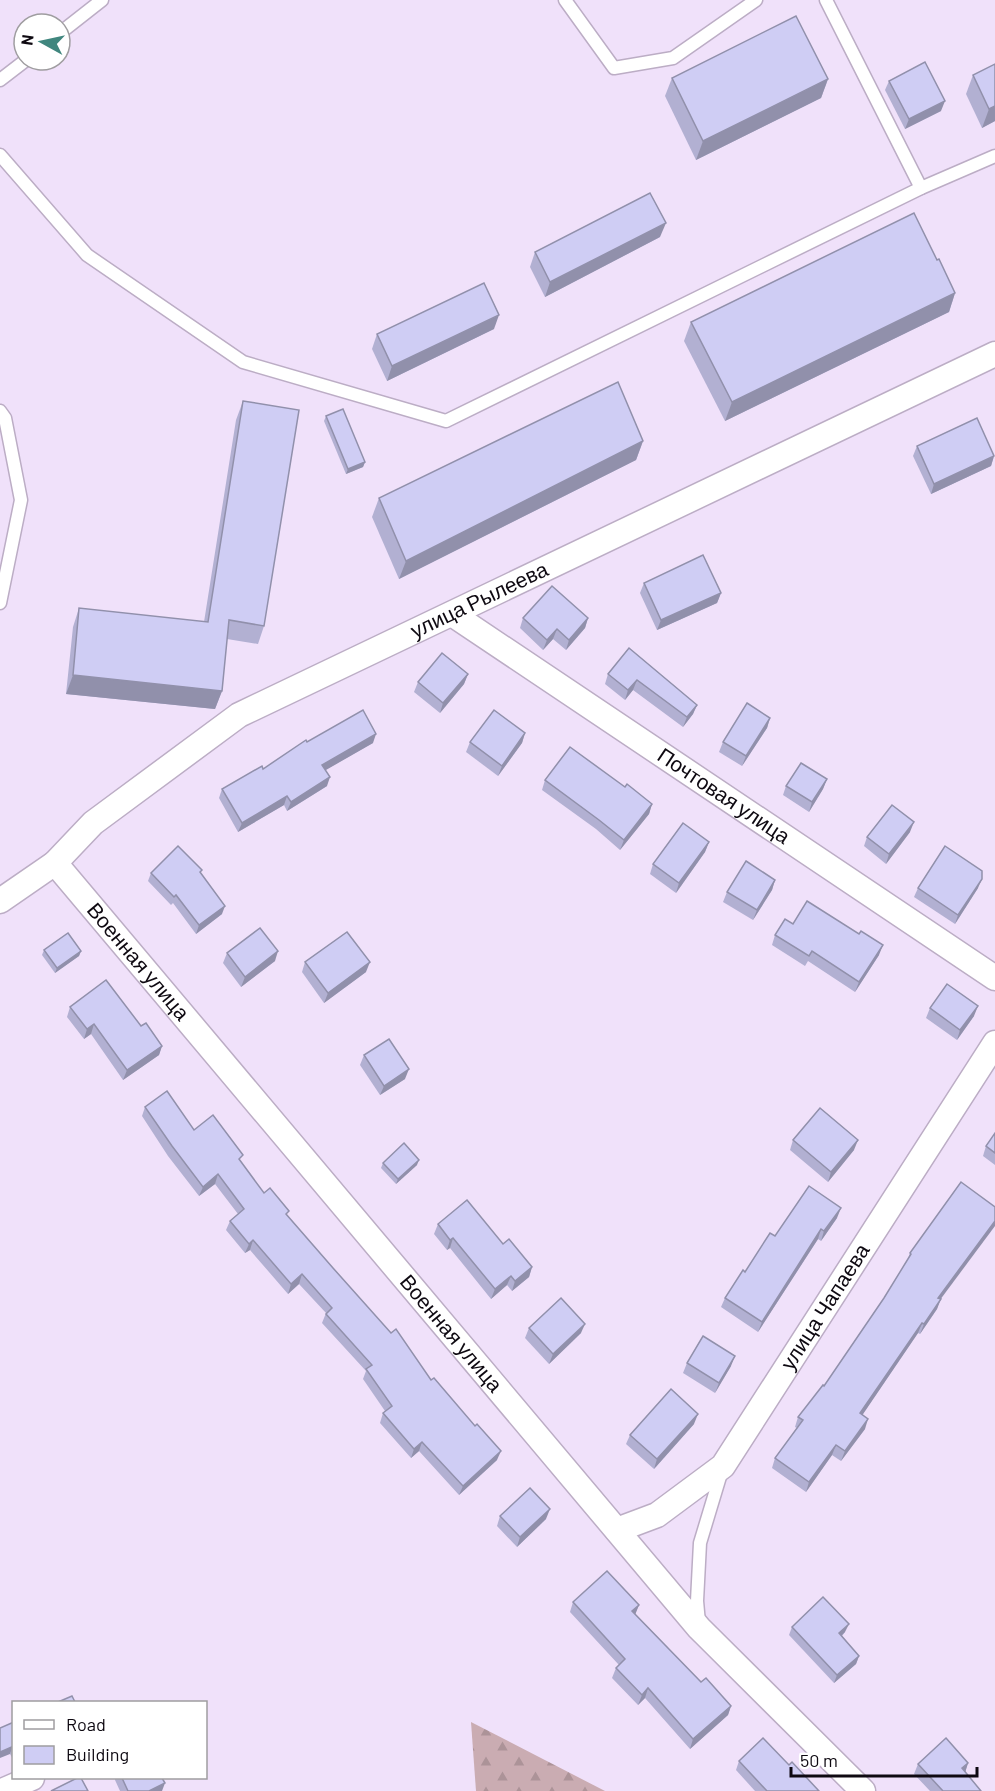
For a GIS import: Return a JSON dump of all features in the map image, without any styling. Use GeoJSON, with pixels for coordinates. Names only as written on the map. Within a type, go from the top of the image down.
{"type":"FeatureCollection","features":[{"type":"Feature","properties":{"kind":"street","name":"улица Рылеева"},"geometry":{"type":"LineString","coordinates":[[0,902],[56,863],[93,823],[239,715],[995,354]]}},
{"type":"Feature","properties":{"kind":"street","name":"Почтовая улица"},"geometry":{"type":"LineString","coordinates":[[452,614],[995,978]]}},
{"type":"Feature","properties":{"kind":"street","name":"Военная улица"},"geometry":{"type":"LineString","coordinates":[[56,863],[699,1628],[863,1791]]}},
{"type":"Feature","properties":{"kind":"street","name":"улица Чапаева"},"geometry":{"type":"LineString","coordinates":[[617,1530],[657,1515],[723,1466],[995,1043]]}},
{"type":"Feature","properties":{"kind":"street"},"geometry":{"type":"LineString","coordinates":[[3,1791],[30,1779]]}},
{"type":"Feature","properties":{"kind":"lane"},"geometry":{"type":"LineString","coordinates":[[72,24],[102,0]]}},
{"type":"Feature","properties":{"kind":"lane"},"geometry":{"type":"LineString","coordinates":[[564,0],[614,68],[673,58],[756,0]]}},
{"type":"Feature","properties":{"kind":"lane"},"geometry":{"type":"LineString","coordinates":[[826,0],[921,188]]}},
{"type":"Feature","properties":{"kind":"lane"},"geometry":{"type":"LineString","coordinates":[[0,80],[12,71]]}},
{"type":"Feature","properties":{"kind":"lane"},"geometry":{"type":"LineString","coordinates":[[0,154],[87,255],[243,362],[446,421],[921,188],[995,156]]}},
{"type":"Feature","properties":{"kind":"lane"},"geometry":{"type":"LineString","coordinates":[[0,411],[5,418],[21,500],[0,603]]}},
{"type":"Feature","properties":{"kind":"lane"},"geometry":{"type":"LineString","coordinates":[[699,1628],[697,1601],[700,1543],[723,1466]]}},
{"type":"Feature","properties":{"kind":"green space"},"geometry":{"type":"Polygon","coordinates":[[[471,1722],[605,1791],[476,1791],[471,1722]]]}},
{"type":"Feature","properties":{"kind":"building"},"geometry":{"type":"Polygon","coordinates":[[[796,16],[828,79],[703,141],[672,78],[796,16]]]}},
{"type":"Feature","properties":{"kind":"building"},"geometry":{"type":"Polygon","coordinates":[[[925,62],[945,101],[909,119],[889,81],[925,62]]]}},
{"type":"Feature","properties":{"kind":"building"},"geometry":{"type":"Polygon","coordinates":[[[995,64],[995,106],[989,109],[973,75],[995,64]]]}},
{"type":"Feature","properties":{"kind":"building"},"geometry":{"type":"Polygon","coordinates":[[[650,193],[666,223],[550,282],[535,252],[650,193]]]}},
{"type":"Feature","properties":{"kind":"building"},"geometry":{"type":"Polygon","coordinates":[[[914,213],[955,293],[732,402],[691,322],[914,213]]]}},
{"type":"Feature","properties":{"kind":"building"},"geometry":{"type":"Polygon","coordinates":[[[484,283],[499,315],[392,366],[377,334],[484,283]]]}},
{"type":"Feature","properties":{"kind":"building"},"geometry":{"type":"Polygon","coordinates":[[[618,382],[643,441],[406,561],[379,498],[618,382]]]}},
{"type":"Feature","properties":{"kind":"building"},"geometry":{"type":"Polygon","coordinates":[[[243,401],[299,410],[264,626],[229,620],[222,691],[73,675],[79,608],[208,622],[243,401]]]}},
{"type":"Feature","properties":{"kind":"building"},"geometry":{"type":"Polygon","coordinates":[[[343,409],[365,462],[348,469],[326,416],[343,409]]]}},
{"type":"Feature","properties":{"kind":"building"},"geometry":{"type":"Polygon","coordinates":[[[977,418],[994,456],[934,484],[917,446],[977,418]]]}},
{"type":"Feature","properties":{"kind":"building"},"geometry":{"type":"Polygon","coordinates":[[[703,555],[721,593],[661,620],[644,583],[703,555]]]}},
{"type":"Feature","properties":{"kind":"building"},"geometry":{"type":"Polygon","coordinates":[[[552,586],[588,618],[569,640],[557,629],[547,640],[523,618],[552,586]]]}},
{"type":"Feature","properties":{"kind":"building"},"geometry":{"type":"Polygon","coordinates":[[[629,648],[697,705],[687,717],[637,680],[628,690],[608,674],[629,648]]]}},
{"type":"Feature","properties":{"kind":"building"},"geometry":{"type":"Polygon","coordinates":[[[442,653],[468,674],[443,703],[418,682],[442,653]]]}},
{"type":"Feature","properties":{"kind":"building"},"geometry":{"type":"Polygon","coordinates":[[[747,703],[770,718],[746,756],[723,742],[747,703]]]}},
{"type":"Feature","properties":{"kind":"building"},"geometry":{"type":"Polygon","coordinates":[[[363,710],[376,734],[322,765],[330,777],[291,802],[287,796],[242,823],[222,789],[262,766],[263,769],[306,740],[307,742],[363,710]]]}},
{"type":"Feature","properties":{"kind":"building"},"geometry":{"type":"Polygon","coordinates":[[[494,710],[525,733],[502,766],[470,742],[494,710]]]}},
{"type":"Feature","properties":{"kind":"building"},"geometry":{"type":"Polygon","coordinates":[[[570,747],[625,787],[627,784],[652,804],[624,840],[545,780],[570,747]]]}},
{"type":"Feature","properties":{"kind":"building"},"geometry":{"type":"Polygon","coordinates":[[[801,763],[827,779],[812,802],[786,786],[801,763]]]}},
{"type":"Feature","properties":{"kind":"building"},"geometry":{"type":"Polygon","coordinates":[[[892,805],[914,822],[889,854],[867,837],[892,805]]]}},
{"type":"Feature","properties":{"kind":"building"},"geometry":{"type":"Polygon","coordinates":[[[683,823],[709,842],[679,883],[653,864],[683,823]]]}},
{"type":"Feature","properties":{"kind":"building"},"geometry":{"type":"Polygon","coordinates":[[[178,846],[202,870],[200,872],[225,906],[199,925],[176,895],[174,897],[151,873],[178,846]]]}},
{"type":"Feature","properties":{"kind":"building"},"geometry":{"type":"Polygon","coordinates":[[[945,846],[982,871],[982,879],[958,915],[918,888],[945,846]]]}},
{"type":"Feature","properties":{"kind":"building"},"geometry":{"type":"Polygon","coordinates":[[[746,861],[775,880],[757,910],[727,892],[746,861]]]}},
{"type":"Feature","properties":{"kind":"building"},"geometry":{"type":"Polygon","coordinates":[[[807,901],[859,934],[861,931],[883,945],[859,982],[812,951],[809,956],[775,935],[785,919],[793,924],[807,901]]]}},
{"type":"Feature","properties":{"kind":"building"},"geometry":{"type":"Polygon","coordinates":[[[260,928],[278,951],[245,977],[227,953],[260,928]]]}},
{"type":"Feature","properties":{"kind":"building"},"geometry":{"type":"Polygon","coordinates":[[[347,932],[370,962],[328,993],[305,962],[347,932]]]}},
{"type":"Feature","properties":{"kind":"building"},"geometry":{"type":"Polygon","coordinates":[[[68,933],[81,951],[57,968],[44,950],[68,933]]]}},
{"type":"Feature","properties":{"kind":"building"},"geometry":{"type":"Polygon","coordinates":[[[106,980],[141,1026],[146,1023],[162,1046],[127,1070],[94,1024],[87,1029],[70,1007],[106,980]]]}},
{"type":"Feature","properties":{"kind":"building"},"geometry":{"type":"Polygon","coordinates":[[[947,984],[978,1006],[960,1030],[930,1008],[947,984]]]}},
{"type":"Feature","properties":{"kind":"building"},"geometry":{"type":"Polygon","coordinates":[[[389,1039],[409,1069],[384,1086],[364,1055],[389,1039]]]}},
{"type":"Feature","properties":{"kind":"building"},"geometry":{"type":"Polygon","coordinates":[[[167,1091],[194,1130],[213,1115],[243,1155],[239,1159],[264,1193],[270,1188],[289,1211],[286,1214],[391,1333],[396,1329],[431,1380],[434,1378],[475,1426],[477,1424],[501,1451],[463,1486],[422,1442],[414,1449],[383,1413],[392,1406],[366,1369],[372,1365],[326,1314],[332,1308],[302,1274],[291,1284],[253,1240],[249,1244],[230,1221],[244,1209],[218,1174],[203,1187],[172,1146],[145,1107],[167,1091]]]}},
{"type":"Feature","properties":{"kind":"building"},"geometry":{"type":"Polygon","coordinates":[[[820,1108],[858,1140],[831,1172],[793,1140],[820,1108]]]}},
{"type":"Feature","properties":{"kind":"building"},"geometry":{"type":"Polygon","coordinates":[[[995,1133],[995,1153],[986,1146],[995,1133]]]}},
{"type":"Feature","properties":{"kind":"building"},"geometry":{"type":"Polygon","coordinates":[[[404,1143],[419,1160],[398,1179],[383,1163],[404,1143]]]}},
{"type":"Feature","properties":{"kind":"building"},"geometry":{"type":"Polygon","coordinates":[[[961,1182],[995,1207],[995,1221],[938,1298],[941,1299],[860,1413],[868,1419],[845,1451],[836,1445],[809,1482],[775,1458],[803,1420],[798,1417],[824,1386],[884,1298],[910,1253],[961,1182]]]}},
{"type":"Feature","properties":{"kind":"building"},"geometry":{"type":"Polygon","coordinates":[[[809,1186],[841,1208],[824,1231],[821,1229],[762,1322],[725,1298],[770,1233],[775,1236],[809,1186]]]}},
{"type":"Feature","properties":{"kind":"building"},"geometry":{"type":"Polygon","coordinates":[[[467,1200],[503,1244],[509,1239],[532,1267],[515,1281],[511,1276],[495,1289],[453,1238],[450,1240],[438,1224],[467,1200]]]}},
{"type":"Feature","properties":{"kind":"building"},"geometry":{"type":"Polygon","coordinates":[[[561,1298],[585,1324],[553,1354],[529,1328],[561,1298]]]}},
{"type":"Feature","properties":{"kind":"building"},"geometry":{"type":"Polygon","coordinates":[[[703,1336],[735,1356],[719,1383],[687,1363],[703,1336]]]}},
{"type":"Feature","properties":{"kind":"building"},"geometry":{"type":"Polygon","coordinates":[[[671,1389],[698,1414],[657,1459],[630,1435],[671,1389]]]}},
{"type":"Feature","properties":{"kind":"building"},"geometry":{"type":"Polygon","coordinates":[[[530,1488],[550,1509],[520,1537],[500,1516],[530,1488]]]}},
{"type":"Feature","properties":{"kind":"building"},"geometry":{"type":"Polygon","coordinates":[[[607,1571],[639,1605],[632,1611],[701,1682],[706,1678],[731,1706],[693,1739],[648,1688],[642,1695],[616,1668],[625,1659],[573,1602],[607,1571]]]}},
{"type":"Feature","properties":{"kind":"building"},"geometry":{"type":"Polygon","coordinates":[[[823,1597],[849,1624],[839,1633],[859,1656],[837,1675],[792,1627],[823,1597]]]}},
{"type":"Feature","properties":{"kind":"building"},"geometry":{"type":"Polygon","coordinates":[[[72,1696],[74,1701],[60,1701],[72,1696]]]}},
{"type":"Feature","properties":{"kind":"building"},"geometry":{"type":"Polygon","coordinates":[[[12,1723],[12,1747],[0,1752],[0,1728],[12,1723]]]}},
{"type":"Feature","properties":{"kind":"building"},"geometry":{"type":"Polygon","coordinates":[[[763,1738],[789,1765],[792,1762],[819,1791],[767,1791],[739,1761],[763,1738]]]}},
{"type":"Feature","properties":{"kind":"building"},"geometry":{"type":"Polygon","coordinates":[[[946,1738],[968,1763],[962,1768],[981,1791],[943,1791],[918,1764],[946,1738]]]}},
{"type":"Feature","properties":{"kind":"building"},"geometry":{"type":"Polygon","coordinates":[[[75,1779],[82,1779],[88,1791],[51,1791],[75,1779]]]}},
{"type":"Feature","properties":{"kind":"building"},"geometry":{"type":"Polygon","coordinates":[[[122,1779],[163,1779],[165,1783],[149,1791],[128,1791],[122,1779]]]}}]}
